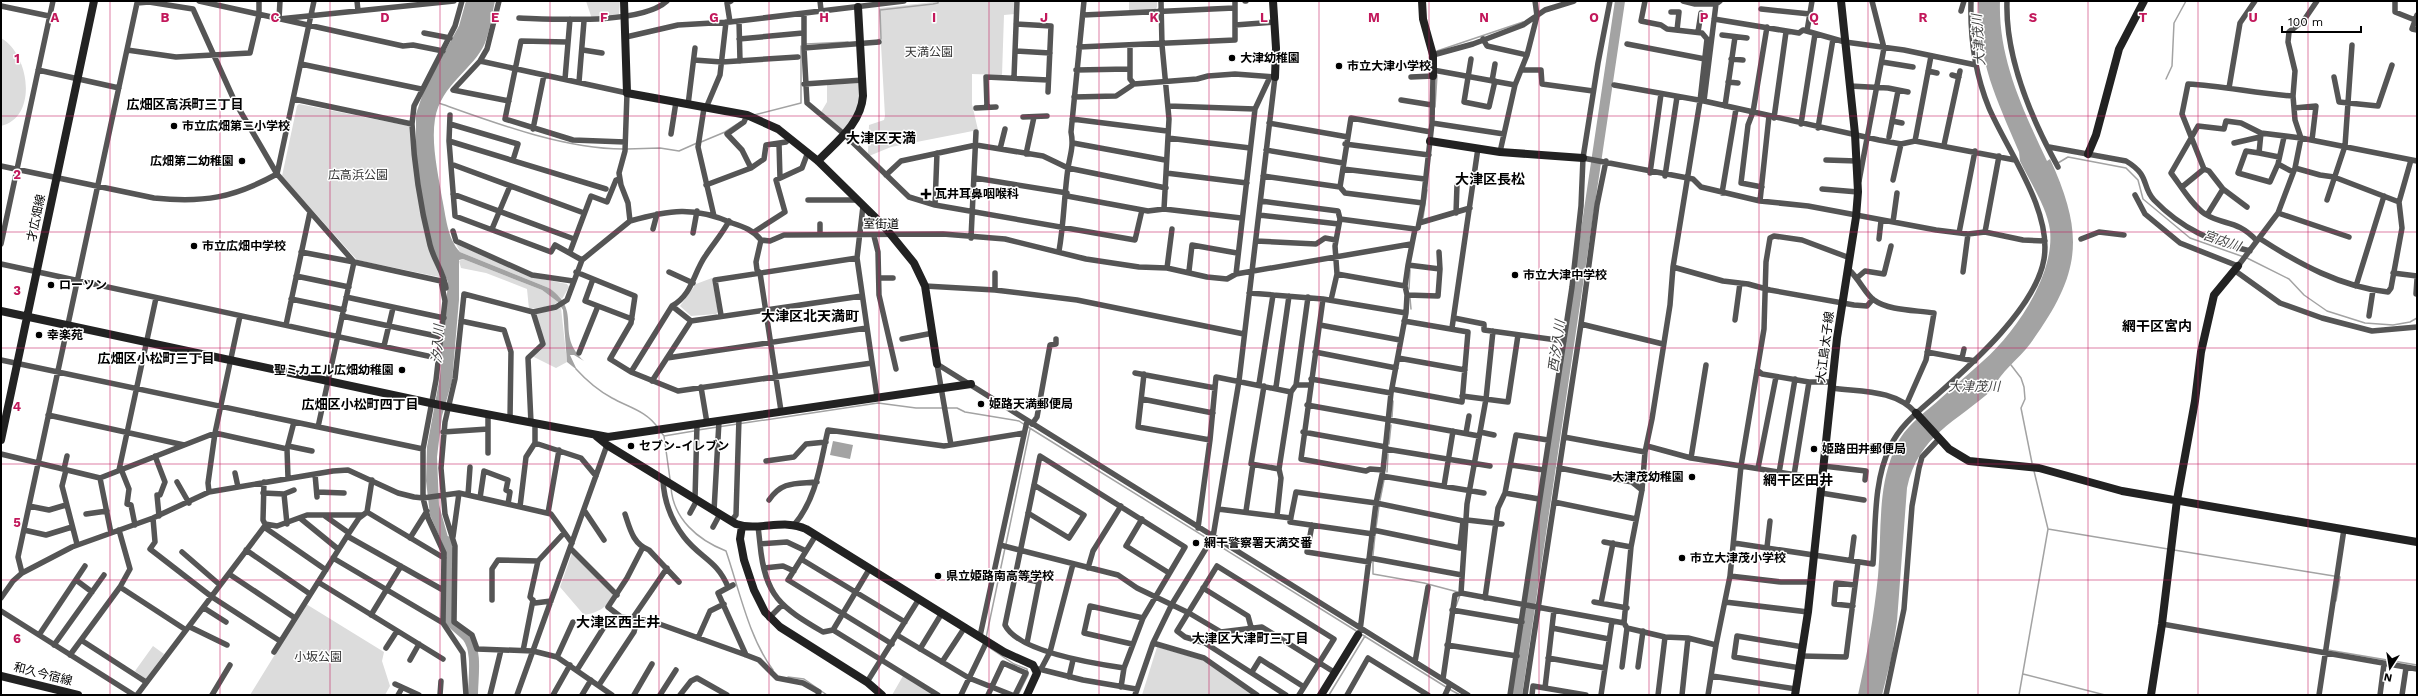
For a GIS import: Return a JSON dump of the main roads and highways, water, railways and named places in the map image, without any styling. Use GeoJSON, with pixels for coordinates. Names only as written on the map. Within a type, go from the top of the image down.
{"type":"FeatureCollection","features":[{"type":"Feature","properties":{"kind":"water"},"geometry":{"type":"Polygon","coordinates":[[[466,1],[495,1],[485,43],[480,52],[444,96],[438,107],[435,119],[434,138],[436,158],[442,198],[450,234],[460,252],[549,288],[559,297],[568,314],[571,341],[575,351],[584,361],[574,355],[570,355],[577,370],[567,362],[563,310],[558,302],[542,290],[463,259],[459,260],[459,300],[452,381],[442,416],[437,457],[439,505],[451,548],[445,572],[445,550],[430,515],[426,481],[427,447],[440,376],[448,282],[433,249],[424,215],[416,154],[416,114],[425,87],[459,26],[466,1]]]}},
{"type":"Feature","properties":{"kind":"water","name":"大津茂川"},"geometry":{"type":"Polygon","coordinates":[[[1978,1],[2000,1],[2000,22],[2008,63],[2029,122],[2047,161],[2050,159],[2062,187],[2069,211],[2073,234],[2072,255],[2068,276],[2059,297],[2047,319],[2026,350],[2005,371],[1993,389],[1941,431],[1930,442],[1920,455],[1912,470],[1907,488],[1897,621],[1892,655],[1882,695],[1858,695],[1870,636],[1876,591],[1884,483],[1893,453],[1901,436],[1907,429],[1983,361],[2008,335],[2020,319],[2039,284],[2046,266],[2050,247],[2050,230],[2045,212],[2020,161],[2019,152],[1996,96],[1985,62],[1981,44],[1978,1]]]}},
{"type":"Feature","properties":{"kind":"water"},"geometry":{"type":"Polygon","coordinates":[[[833,441],[853,445],[850,459],[830,455],[833,441]]]}},
{"type":"Feature","properties":{"kind":"waterway"},"geometry":{"type":"LineString","coordinates":[[878,40],[881,39],[880,10],[933,4],[938,3],[938,1]]}},
{"type":"Feature","properties":{"kind":"waterway","name":"西汐入川"},"geometry":{"type":"LineString","coordinates":[[1517,695],[1620,1]]}},
{"type":"Feature","properties":{"kind":"waterway"},"geometry":{"type":"LineString","coordinates":[[2166,79],[2172,66],[2174,23],[2186,1]]}},
{"type":"Feature","properties":{"kind":"waterway"},"geometry":{"type":"LineString","coordinates":[[1437,51],[1523,22]]}},
{"type":"Feature","properties":{"kind":"waterway"},"geometry":{"type":"LineString","coordinates":[[806,44],[848,42]]}},
{"type":"Feature","properties":{"kind":"waterway"},"geometry":{"type":"LineString","coordinates":[[754,115],[801,103],[801,46]]}},
{"type":"Feature","properties":{"kind":"waterway"},"geometry":{"type":"LineString","coordinates":[[1435,107],[1437,75]]}},
{"type":"Feature","properties":{"kind":"waterway"},"geometry":{"type":"LineString","coordinates":[[439,103],[530,134],[577,145],[623,149]]}},
{"type":"Feature","properties":{"kind":"waterway"},"geometry":{"type":"LineString","coordinates":[[701,142],[725,132],[742,121]]}},
{"type":"Feature","properties":{"kind":"waterway"},"geometry":{"type":"LineString","coordinates":[[627,149],[660,148],[679,151],[697,143]]}},
{"type":"Feature","properties":{"kind":"waterway","name":"宮内川"},"geometry":{"type":"LineString","coordinates":[[2058,163],[2068,157],[2126,168],[2138,180],[2143,199],[2190,238],[2244,257]]}},
{"type":"Feature","properties":{"kind":"waterway"},"geometry":{"type":"LineString","coordinates":[[1423,218],[1427,190]]}},
{"type":"Feature","properties":{"kind":"waterway","name":"宮内川"},"geometry":{"type":"LineString","coordinates":[[2247,258],[2289,279],[2304,295],[2327,311],[2365,323],[2393,325],[2410,322],[2417,318]]}},
{"type":"Feature","properties":{"kind":"waterway"},"geometry":{"type":"LineString","coordinates":[[1409,289],[1410,270]]}},
{"type":"Feature","properties":{"kind":"waterway"},"geometry":{"type":"LineString","coordinates":[[1410,298],[1411,309]]}},
{"type":"Feature","properties":{"kind":"waterway"},"geometry":{"type":"LineString","coordinates":[[2011,365],[2021,378],[2024,387],[2025,399],[2021,408],[2032,463]]}},
{"type":"Feature","properties":{"kind":"waterway"},"geometry":{"type":"LineString","coordinates":[[576,369],[598,389],[612,398],[643,413],[654,422],[658,428]]}},
{"type":"Feature","properties":{"kind":"waterway"},"geometry":{"type":"LineString","coordinates":[[1392,417],[1393,401]]}},
{"type":"Feature","properties":{"kind":"waterway"},"geometry":{"type":"LineString","coordinates":[[698,430],[878,403],[916,408],[957,408],[965,412],[1019,421],[1025,425]]}},
{"type":"Feature","properties":{"kind":"waterway"},"geometry":{"type":"LineString","coordinates":[[1389,444],[1391,425]]}},
{"type":"Feature","properties":{"kind":"waterway"},"geometry":{"type":"LineString","coordinates":[[1028,427],[1358,632]]}},
{"type":"Feature","properties":{"kind":"waterway"},"geometry":{"type":"LineString","coordinates":[[1006,544],[1030,429]]}},
{"type":"Feature","properties":{"kind":"waterway"},"geometry":{"type":"LineString","coordinates":[[664,436],[694,431]]}},
{"type":"Feature","properties":{"kind":"waterway"},"geometry":{"type":"LineString","coordinates":[[661,432],[664,436],[670,479]]}},
{"type":"Feature","properties":{"kind":"waterway"},"geometry":{"type":"LineString","coordinates":[[1387,472],[1388,454]]}},
{"type":"Feature","properties":{"kind":"waterway"},"geometry":{"type":"LineString","coordinates":[[2019,695],[2048,529],[2034,471]]}},
{"type":"Feature","properties":{"kind":"waterway"},"geometry":{"type":"LineString","coordinates":[[1380,500],[1384,480]]}},
{"type":"Feature","properties":{"kind":"waterway"},"geometry":{"type":"LineString","coordinates":[[671,487],[676,509],[689,527],[706,541],[726,551],[745,613],[757,643],[773,670]]}},
{"type":"Feature","properties":{"kind":"waterway"},"geometry":{"type":"LineString","coordinates":[[1376,528],[1379,506]]}},
{"type":"Feature","properties":{"kind":"waterway"},"geometry":{"type":"LineString","coordinates":[[2048,529],[2168,549]]}},
{"type":"Feature","properties":{"kind":"waterway"},"geometry":{"type":"LineString","coordinates":[[1373,555],[1375,535]]}},
{"type":"Feature","properties":{"kind":"waterway","name":"汐入川"},"geometry":{"type":"LineString","coordinates":[[447,541],[449,556],[447,614],[450,621],[467,637],[473,650],[473,695]]}},
{"type":"Feature","properties":{"kind":"waterway"},"geometry":{"type":"LineString","coordinates":[[986,638],[1005,548]]}},
{"type":"Feature","properties":{"kind":"waterway"},"geometry":{"type":"LineString","coordinates":[[2174,550],[2340,577],[2336,601]]}},
{"type":"Feature","properties":{"kind":"waterway"},"geometry":{"type":"LineString","coordinates":[[1373,560],[1373,574],[1424,583],[1458,592]]}},
{"type":"Feature","properties":{"kind":"waterway"},"geometry":{"type":"LineString","coordinates":[[1456,606],[1460,595]]}},
{"type":"Feature","properties":{"kind":"waterway"},"geometry":{"type":"LineString","coordinates":[[1361,634],[1446,687]]}},
{"type":"Feature","properties":{"kind":"waterway"},"geometry":{"type":"LineString","coordinates":[[1329,695],[1365,636]]}},
{"type":"Feature","properties":{"kind":"waterway"},"geometry":{"type":"LineString","coordinates":[[987,646],[1014,664],[1027,669],[1028,675],[1018,695]]}},
{"type":"Feature","properties":{"kind":"waterway"},"geometry":{"type":"LineString","coordinates":[[2328,650],[2417,665]]}},
{"type":"Feature","properties":{"kind":"waterway"},"geometry":{"type":"LineString","coordinates":[[2023,674],[2105,695]]}},
{"type":"Feature","properties":{"kind":"waterway"},"geometry":{"type":"LineString","coordinates":[[788,677],[804,679],[827,695]]}},
{"type":"Feature","properties":{"kind":"waterway"},"geometry":{"type":"LineString","coordinates":[[1449,689],[1460,695]]}},
{"type":"Feature","properties":{"kind":"place","name":"大津幼稚園"},"geometry":{"type":"Point","coordinates":[1232,58]}},
{"type":"Feature","properties":{"kind":"place","name":"市立大津小学校"},"geometry":{"type":"Point","coordinates":[1339,66]}},
{"type":"Feature","properties":{"kind":"place","name":"市立広畑第二小学校"},"geometry":{"type":"Point","coordinates":[174,126]}},
{"type":"Feature","properties":{"kind":"place","name":"広畑第二幼稚園"},"geometry":{"type":"Point","coordinates":[242,161]}},
{"type":"Feature","properties":{"kind":"place","name":"瓦井耳鼻咽喉科"},"geometry":{"type":"Point","coordinates":[926,194]}},
{"type":"Feature","properties":{"kind":"place","name":"市立広畑中学校"},"geometry":{"type":"Point","coordinates":[194,246]}},
{"type":"Feature","properties":{"kind":"place","name":"市立大津中学校"},"geometry":{"type":"Point","coordinates":[1515,275]}},
{"type":"Feature","properties":{"kind":"place","name":"ローソン"},"geometry":{"type":"Point","coordinates":[51,285]}},
{"type":"Feature","properties":{"kind":"place","name":"幸楽苑"},"geometry":{"type":"Point","coordinates":[39,335]}},
{"type":"Feature","properties":{"kind":"place","name":"聖ミカエル広畑幼稚園"},"geometry":{"type":"Point","coordinates":[402,370]}},
{"type":"Feature","properties":{"kind":"place","name":"姫路天満郵便局"},"geometry":{"type":"Point","coordinates":[981,404]}},
{"type":"Feature","properties":{"kind":"place","name":"セブン-イレブン"},"geometry":{"type":"Point","coordinates":[631,446]}},
{"type":"Feature","properties":{"kind":"place","name":"姫路田井郵便局"},"geometry":{"type":"Point","coordinates":[1814,449]}},
{"type":"Feature","properties":{"kind":"place","name":"大津茂幼稚園"},"geometry":{"type":"Point","coordinates":[1692,477]}},
{"type":"Feature","properties":{"kind":"place","name":"網干警察署天満交番"},"geometry":{"type":"Point","coordinates":[1196,543]}},
{"type":"Feature","properties":{"kind":"place","name":"市立大津茂小学校"},"geometry":{"type":"Point","coordinates":[1682,558]}},
{"type":"Feature","properties":{"kind":"place","name":"県立姫路南高等学校"},"geometry":{"type":"Point","coordinates":[938,576]}},
{"type":"Feature","properties":{"kind":"district","name":"広畑区高浜町三丁目"},"geometry":{"type":"Point","coordinates":[185,104]}},
{"type":"Feature","properties":{"kind":"district","name":"大津区天満"},"geometry":{"type":"Point","coordinates":[881,138]}},
{"type":"Feature","properties":{"kind":"district","name":"大津区長松"},"geometry":{"type":"Point","coordinates":[1490,179]}},
{"type":"Feature","properties":{"kind":"district","name":"大津区北天満町"},"geometry":{"type":"Point","coordinates":[810,316]}},
{"type":"Feature","properties":{"kind":"district","name":"網干区宮内"},"geometry":{"type":"Point","coordinates":[2157,326]}},
{"type":"Feature","properties":{"kind":"district","name":"広畑区小松町三丁目"},"geometry":{"type":"Point","coordinates":[156,358]}},
{"type":"Feature","properties":{"kind":"district","name":"広畑区小松町四丁目"},"geometry":{"type":"Point","coordinates":[360,404]}},
{"type":"Feature","properties":{"kind":"district","name":"網干区田井"},"geometry":{"type":"Point","coordinates":[1798,480]}},
{"type":"Feature","properties":{"kind":"district","name":"大津区西土井"},"geometry":{"type":"Point","coordinates":[618,622]}},
{"type":"Feature","properties":{"kind":"district","name":"大津区大津町三丁目"},"geometry":{"type":"Point","coordinates":[1250,638]}},
{"type":"Feature","properties":{"kind":"park label","name":"天満公園"},"geometry":{"type":"Point","coordinates":[929,52]}},
{"type":"Feature","properties":{"kind":"park label","name":"広高浜公園"},"geometry":{"type":"Point","coordinates":[358,175]}},
{"type":"Feature","properties":{"kind":"park label","name":"小坂公園"},"geometry":{"type":"Point","coordinates":[318,657]}}]}
